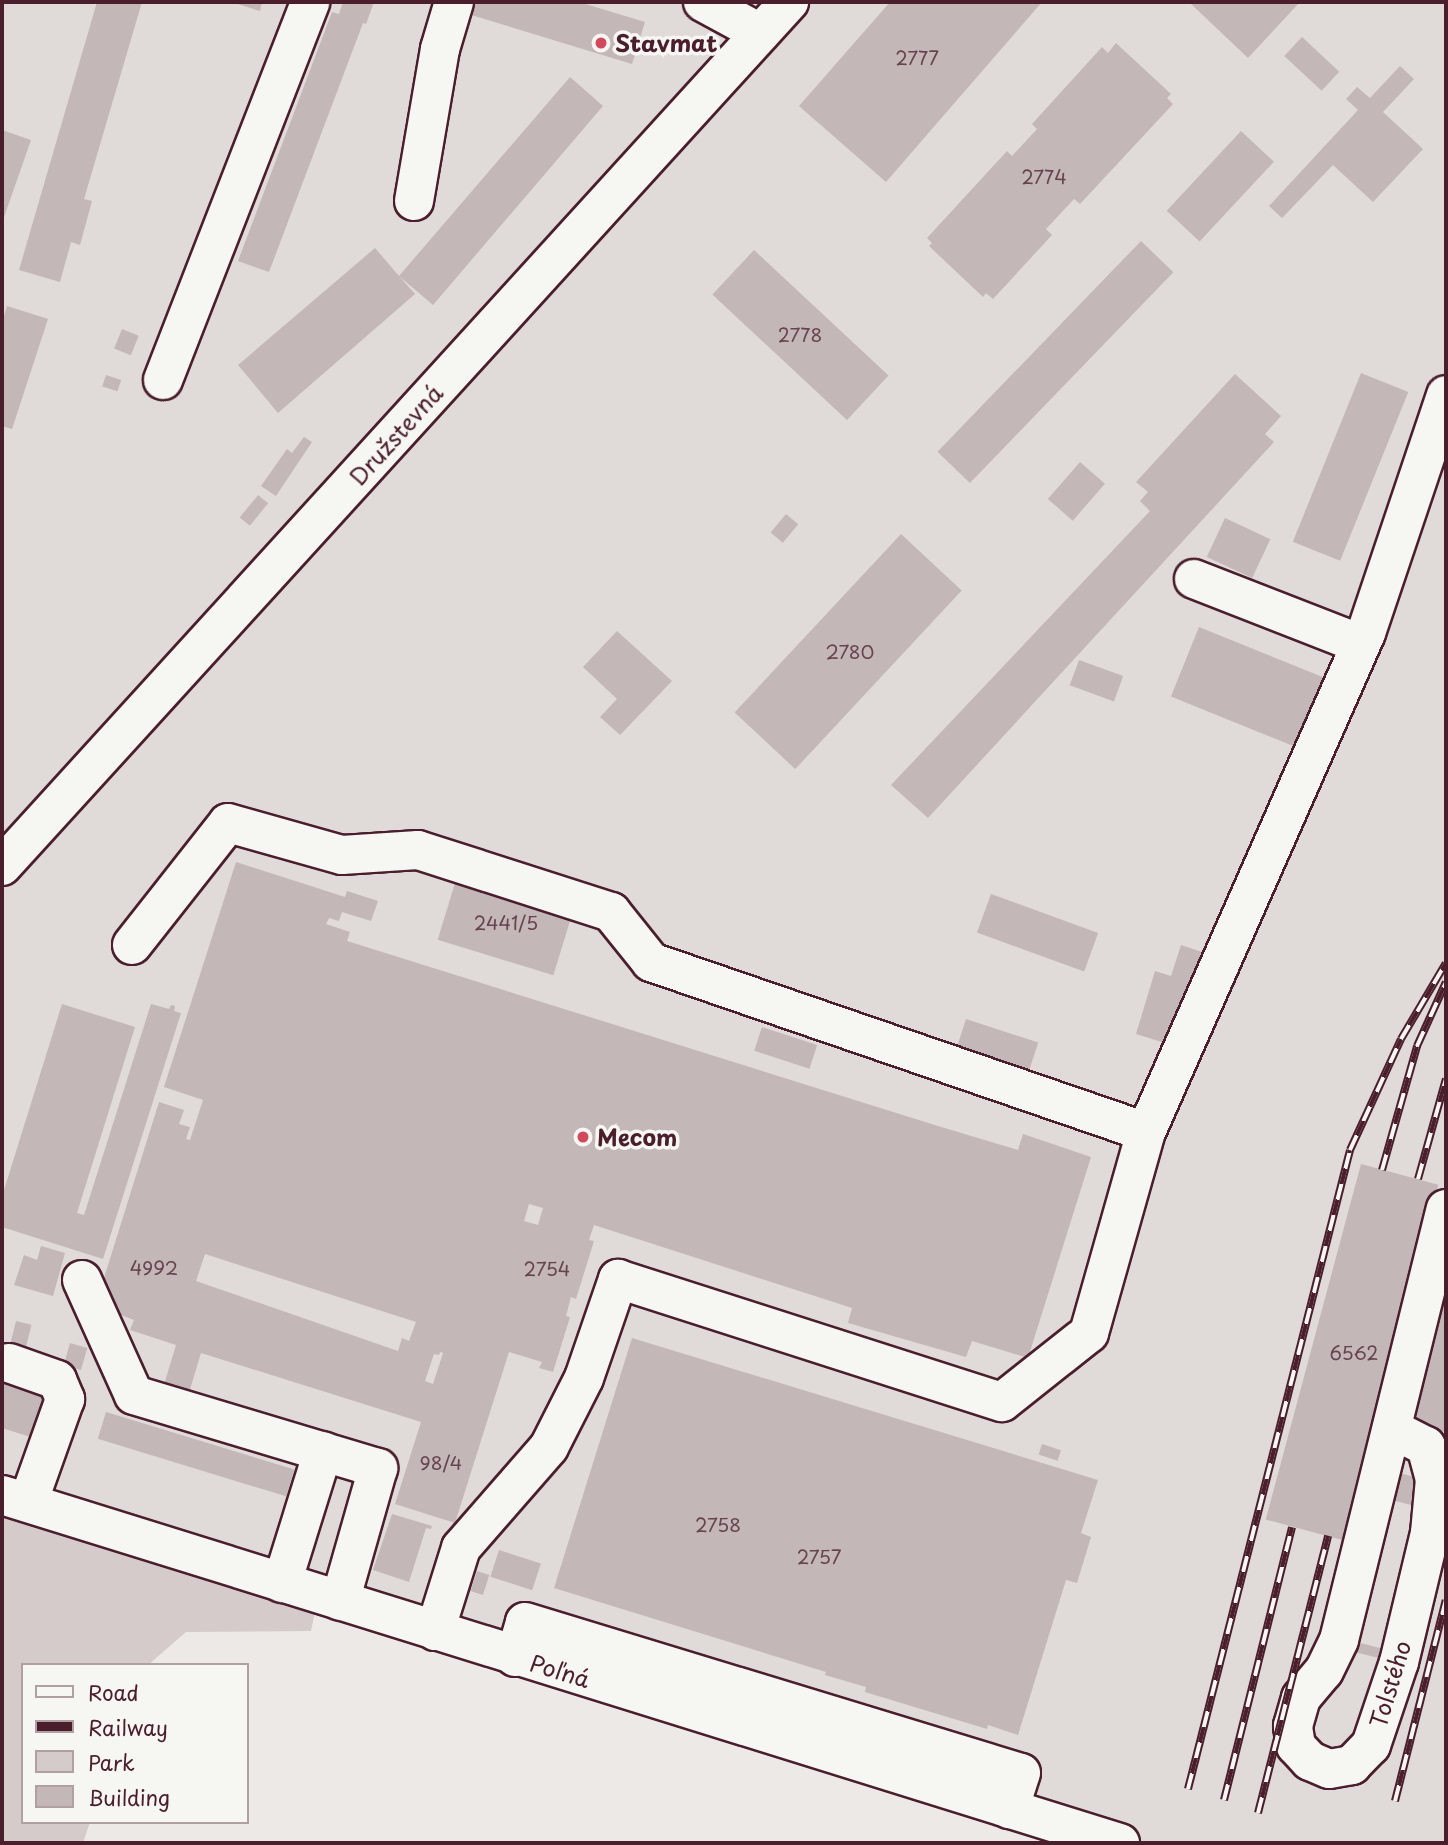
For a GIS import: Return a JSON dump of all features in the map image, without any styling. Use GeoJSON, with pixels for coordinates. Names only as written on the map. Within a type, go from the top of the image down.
{"type":"FeatureCollection","features":[{"type":"Feature","properties":{"kind":"street"},"geometry":{"type":"LineString","coordinates":[[163,380],[310,2]]}},
{"type":"Feature","properties":{"kind":"street"},"geometry":{"type":"LineString","coordinates":[[414,201],[440,49],[454,2]]}},
{"type":"Feature","properties":{"kind":"street"},"geometry":{"type":"LineString","coordinates":[[703,2],[760,33]]}},
{"type":"Feature","properties":{"kind":"street","name":"Družstevná"},"geometry":{"type":"LineString","coordinates":[[2,866],[789,2]]}},
{"type":"Feature","properties":{"kind":"street"},"geometry":{"type":"LineString","coordinates":[[435,1631],[461,1548],[549,1447],[583,1378],[618,1279],[1002,1402],[1089,1332],[1146,1132],[1361,644],[1446,395]]}},
{"type":"Feature","properties":{"kind":"street"},"geometry":{"type":"LineString","coordinates":[[1194,579],[1361,644]]}},
{"type":"Feature","properties":{"kind":"street"},"geometry":{"type":"LineString","coordinates":[[132,945],[229,823],[342,855],[418,850],[611,912],[651,962],[1146,1132]]}},
{"type":"Feature","properties":{"kind":"street","name":"Tolstého"},"geometry":{"type":"LineString","coordinates":[[1392,1429],[1426,1446],[1435,1479],[1430,1533],[1399,1662],[1371,1745],[1352,1765],[1329,1769],[1310,1761],[1296,1746],[1293,1726],[1301,1698],[1324,1671],[1339,1640],[1446,1209]]}},
{"type":"Feature","properties":{"kind":"street"},"geometry":{"type":"LineString","coordinates":[[82,1280],[134,1395],[378,1468],[340,1601]]}},
{"type":"Feature","properties":{"kind":"street"},"geometry":{"type":"LineString","coordinates":[[9,1363],[57,1380],[65,1399],[15,1499]]}},
{"type":"Feature","properties":{"kind":"street"},"geometry":{"type":"LineString","coordinates":[[282,1583],[323,1451]]}},
{"type":"Feature","properties":{"kind":"street","name":"Poľná"},"geometry":{"type":"LineString","coordinates":[[15,1499],[515,1657],[1120,1843]]}},
{"type":"Feature","properties":{"kind":"shaded area"},"geometry":{"type":"Polygon","coordinates":[[[2,2],[1446,2],[1446,1843],[1113,1843],[2,1514],[2,2]]]}},
{"type":"Feature","properties":{"kind":"green space"},"geometry":{"type":"Polygon","coordinates":[[[2,1514],[316,1606],[311,1631],[186,1632],[150,1663],[21,1663],[21,1824],[89,1824],[83,1843],[2,1843],[2,1514]]]}},
{"type":"Feature","properties":{"kind":"building"},"geometry":{"type":"Polygon","coordinates":[[[97,2],[142,2],[84,199],[92,201],[80,245],[71,242],[60,282],[19,270],[97,2]]]}},
{"type":"Feature","properties":{"kind":"building"},"geometry":{"type":"Polygon","coordinates":[[[231,2],[262,2],[260,11],[231,2]]]}},
{"type":"Feature","properties":{"kind":"building"},"geometry":{"type":"Polygon","coordinates":[[[343,2],[374,2],[366,24],[363,23],[269,272],[238,261],[332,12],[339,14],[343,2]]]}},
{"type":"Feature","properties":{"kind":"building","name":"Stavmat"},"geometry":{"type":"Polygon","coordinates":[[[468,2],[579,2],[645,22],[632,64],[465,13],[468,2]]]}},
{"type":"Feature","properties":{"kind":"building"},"geometry":{"type":"Polygon","coordinates":[[[890,2],[1042,2],[886,182],[799,106],[890,2]]]}},
{"type":"Feature","properties":{"kind":"building"},"geometry":{"type":"Polygon","coordinates":[[[1189,2],[1300,2],[1248,58],[1189,2]]]}},
{"type":"Feature","properties":{"kind":"building"},"geometry":{"type":"Polygon","coordinates":[[[1302,37],[1339,72],[1322,91],[1284,56],[1302,37]]]}},
{"type":"Feature","properties":{"kind":"building"},"geometry":{"type":"Polygon","coordinates":[[[1116,43],[1171,94],[1167,98],[1173,104],[1080,204],[1074,199],[1046,229],[1052,235],[993,299],[986,293],[983,297],[929,246],[932,243],[927,238],[1007,151],[1012,156],[1037,129],[1032,124],[1102,47],[1108,53],[1116,43]]]}},
{"type":"Feature","properties":{"kind":"building"},"geometry":{"type":"Polygon","coordinates":[[[1400,66],[1414,79],[1383,112],[1423,149],[1373,202],[1333,165],[1282,218],[1269,206],[1358,110],[1346,99],[1357,87],[1370,98],[1400,66]]]}},
{"type":"Feature","properties":{"kind":"building"},"geometry":{"type":"Polygon","coordinates":[[[570,77],[603,106],[433,305],[399,276],[570,77]]]}},
{"type":"Feature","properties":{"kind":"building"},"geometry":{"type":"Polygon","coordinates":[[[2,130],[31,140],[2,223],[2,130]]]}},
{"type":"Feature","properties":{"kind":"building"},"geometry":{"type":"Polygon","coordinates":[[[1241,131],[1274,162],[1200,241],[1167,211],[1241,131]]]}},
{"type":"Feature","properties":{"kind":"building"},"geometry":{"type":"Polygon","coordinates":[[[1141,241],[1173,272],[970,483],[937,452],[1141,241]]]}},
{"type":"Feature","properties":{"kind":"building"},"geometry":{"type":"Polygon","coordinates":[[[375,248],[415,294],[278,413],[238,365],[375,248]]]}},
{"type":"Feature","properties":{"kind":"building"},"geometry":{"type":"Polygon","coordinates":[[[754,250],[889,375],[847,420],[712,295],[754,250]]]}},
{"type":"Feature","properties":{"kind":"building"},"geometry":{"type":"Polygon","coordinates":[[[7,306],[48,319],[12,429],[2,426],[2,322],[7,306]]]}},
{"type":"Feature","properties":{"kind":"building"},"geometry":{"type":"Polygon","coordinates":[[[122,329],[139,336],[131,355],[114,348],[122,329]]]}},
{"type":"Feature","properties":{"kind":"building"},"geometry":{"type":"Polygon","coordinates":[[[1361,373],[1408,392],[1340,561],[1293,542],[1361,373]]]}},
{"type":"Feature","properties":{"kind":"building"},"geometry":{"type":"Polygon","coordinates":[[[1235,374],[1281,416],[1265,434],[1274,442],[928,818],[891,785],[1150,511],[1140,501],[1148,492],[1136,482],[1235,374]]]}},
{"type":"Feature","properties":{"kind":"building"},"geometry":{"type":"Polygon","coordinates":[[[106,375],[121,380],[118,391],[102,386],[106,375]]]}},
{"type":"Feature","properties":{"kind":"building"},"geometry":{"type":"Polygon","coordinates":[[[304,437],[312,442],[276,496],[261,486],[287,449],[292,453],[304,437]]]}},
{"type":"Feature","properties":{"kind":"building"},"geometry":{"type":"Polygon","coordinates":[[[1080,462],[1105,484],[1073,521],[1048,499],[1080,462]]]}},
{"type":"Feature","properties":{"kind":"building"},"geometry":{"type":"Polygon","coordinates":[[[258,495],[268,503],[250,526],[240,518],[258,495]]]}},
{"type":"Feature","properties":{"kind":"building"},"geometry":{"type":"Polygon","coordinates":[[[786,514],[798,524],[783,543],[771,532],[786,514]]]}},
{"type":"Feature","properties":{"kind":"building"},"geometry":{"type":"Polygon","coordinates":[[[1225,518],[1270,539],[1252,578],[1207,557],[1225,518]]]}},
{"type":"Feature","properties":{"kind":"building"},"geometry":{"type":"Polygon","coordinates":[[[901,534],[962,591],[795,769],[735,712],[901,534]]]}},
{"type":"Feature","properties":{"kind":"building"},"geometry":{"type":"Polygon","coordinates":[[[1199,627],[1333,681],[1304,750],[1171,697],[1199,627]]]}},
{"type":"Feature","properties":{"kind":"building"},"geometry":{"type":"Polygon","coordinates":[[[617,631],[672,681],[620,735],[600,717],[617,699],[583,667],[617,631]]]}},
{"type":"Feature","properties":{"kind":"building"},"geometry":{"type":"Polygon","coordinates":[[[1079,660],[1123,676],[1114,701],[1070,685],[1079,660]]]}},
{"type":"Feature","properties":{"kind":"building","name":"Mecom"},"geometry":{"type":"Polygon","coordinates":[[[236,862],[345,897],[347,891],[378,901],[371,921],[342,912],[339,921],[329,918],[326,924],[350,932],[347,941],[1018,1150],[1023,1134],[1091,1157],[1028,1358],[972,1341],[966,1357],[848,1323],[852,1308],[594,1225],[589,1240],[594,1241],[576,1299],[571,1297],[566,1316],[570,1317],[553,1372],[539,1368],[542,1362],[509,1352],[455,1523],[395,1504],[421,1422],[201,1353],[188,1396],[163,1388],[176,1345],[130,1330],[134,1320],[121,1315],[103,1281],[159,1102],[184,1110],[179,1124],[190,1127],[186,1139],[190,1140],[203,1100],[164,1087],[236,862]],[[529,1204],[524,1221],[538,1225],[543,1208],[529,1204]],[[205,1254],[196,1281],[398,1351],[402,1338],[409,1341],[416,1322],[205,1254]],[[440,1352],[439,1355],[434,1354],[425,1381],[433,1384],[443,1353],[440,1352]]]}},
{"type":"Feature","properties":{"kind":"building"},"geometry":{"type":"Polygon","coordinates":[[[459,870],[575,905],[553,975],[438,940],[459,870]]]}},
{"type":"Feature","properties":{"kind":"building"},"geometry":{"type":"Polygon","coordinates":[[[991,894],[1098,933],[1084,972],[977,933],[991,894]]]}},
{"type":"Feature","properties":{"kind":"building"},"geometry":{"type":"Polygon","coordinates":[[[1181,945],[1208,954],[1178,1047],[1136,1034],[1155,971],[1171,976],[1181,945]]]}},
{"type":"Feature","properties":{"kind":"building"},"geometry":{"type":"Polygon","coordinates":[[[62,1004],[135,1027],[77,1213],[84,1215],[151,1004],[169,1009],[171,1005],[175,1006],[174,1011],[181,1013],[103,1259],[2,1227],[4,1190],[62,1004]]]}},
{"type":"Feature","properties":{"kind":"building"},"geometry":{"type":"Polygon","coordinates":[[[966,1019],[1038,1042],[1030,1069],[957,1046],[966,1019]]]}},
{"type":"Feature","properties":{"kind":"building"},"geometry":{"type":"Polygon","coordinates":[[[762,1027],[817,1045],[809,1069],[754,1051],[762,1027]]]}},
{"type":"Feature","properties":{"kind":"building"},"geometry":{"type":"Polygon","coordinates":[[[1361,1164],[1438,1185],[1343,1540],[1266,1519],[1361,1164]]]}},
{"type":"Feature","properties":{"kind":"building"},"geometry":{"type":"Polygon","coordinates":[[[41,1246],[65,1253],[53,1296],[14,1285],[24,1255],[37,1260],[41,1246]]]}},
{"type":"Feature","properties":{"kind":"building"},"geometry":{"type":"Polygon","coordinates":[[[1446,1272],[1446,1432],[1407,1423],[1446,1272]]]}},
{"type":"Feature","properties":{"kind":"building"},"geometry":{"type":"Polygon","coordinates":[[[16,1321],[32,1325],[26,1347],[10,1343],[16,1321]]]}},
{"type":"Feature","properties":{"kind":"building"},"geometry":{"type":"Polygon","coordinates":[[[632,1338],[1098,1480],[1081,1533],[1091,1537],[1077,1583],[1066,1580],[1018,1735],[988,1725],[987,1729],[865,1692],[866,1687],[825,1675],[826,1672],[554,1588],[632,1338]]]}},
{"type":"Feature","properties":{"kind":"building"},"geometry":{"type":"Polygon","coordinates":[[[70,1343],[87,1348],[81,1370],[64,1365],[70,1343]]]}},
{"type":"Feature","properties":{"kind":"building"},"geometry":{"type":"Polygon","coordinates":[[[2,1380],[54,1397],[40,1440],[2,1428],[2,1380]]]}},
{"type":"Feature","properties":{"kind":"building"},"geometry":{"type":"Polygon","coordinates":[[[106,1412],[294,1470],[286,1496],[98,1439],[106,1412]]]}},
{"type":"Feature","properties":{"kind":"building"},"geometry":{"type":"Polygon","coordinates":[[[1042,1444],[1061,1450],[1058,1461],[1039,1454],[1042,1444]]]}},
{"type":"Feature","properties":{"kind":"building"},"geometry":{"type":"Polygon","coordinates":[[[1395,1472],[1426,1480],[1419,1507],[1388,1499],[1395,1472]]]}},
{"type":"Feature","properties":{"kind":"building"},"geometry":{"type":"Polygon","coordinates":[[[392,1514],[432,1526],[431,1529],[426,1528],[409,1582],[373,1570],[392,1514]]]}},
{"type":"Feature","properties":{"kind":"building"},"geometry":{"type":"Polygon","coordinates":[[[499,1550],[541,1564],[532,1590],[490,1577],[499,1550]]]}},
{"type":"Feature","properties":{"kind":"building"},"geometry":{"type":"Polygon","coordinates":[[[477,1571],[489,1575],[483,1595],[471,1591],[477,1571]]]}},
{"type":"Feature","properties":{"kind":"building"},"geometry":{"type":"Polygon","coordinates":[[[1356,1642],[1389,1650],[1387,1660],[1354,1652],[1356,1642]]]}},
{"type":"Feature","properties":{"kind":"railway"},"geometry":{"type":"LineString","coordinates":[[1188,1789],[1350,1150],[1401,1039],[1446,963]]}},
{"type":"Feature","properties":{"kind":"railway"},"geometry":{"type":"LineString","coordinates":[[1382,1170],[1417,1046],[1446,982]]}},
{"type":"Feature","properties":{"kind":"railway"},"geometry":{"type":"LineString","coordinates":[[1418,1179],[1446,1079]]}},
{"type":"Feature","properties":{"kind":"railway"},"geometry":{"type":"LineString","coordinates":[[1224,1800],[1292,1527]]}},
{"type":"Feature","properties":{"kind":"railway"},"geometry":{"type":"LineString","coordinates":[[1258,1813],[1328,1536]]}},
{"type":"Feature","properties":{"kind":"railway"},"geometry":{"type":"LineString","coordinates":[[1395,1801],[1446,1600]]}},
{"type":"Feature","properties":{"kind":"place","name":"Stavmat"},"geometry":{"type":"Point","coordinates":[601,43]}},
{"type":"Feature","properties":{"kind":"place","name":"Mecom"},"geometry":{"type":"Point","coordinates":[583,1137]}}]}
